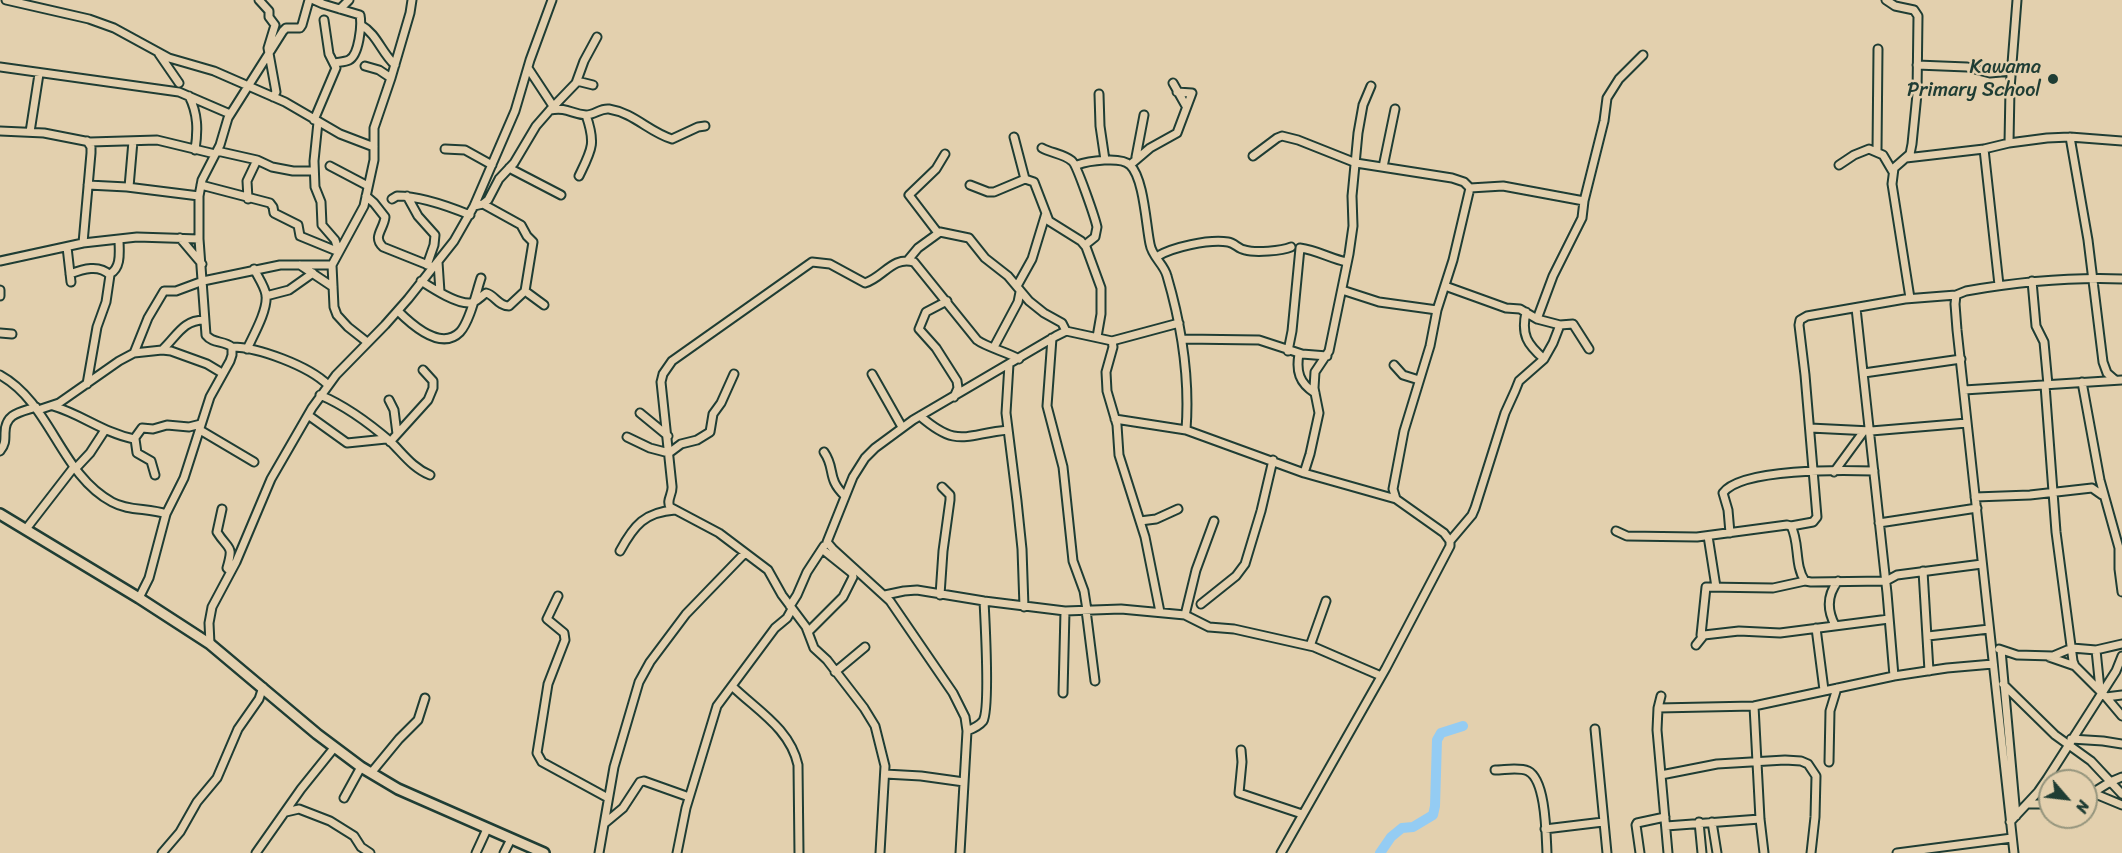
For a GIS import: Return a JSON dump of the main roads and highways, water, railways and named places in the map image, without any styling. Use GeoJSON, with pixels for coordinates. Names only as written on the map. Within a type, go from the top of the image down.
{"type":"FeatureCollection","features":[{"type":"Feature","properties":{"kind":"waterway"},"geometry":{"type":"LineString","coordinates":[[1380,853],[1391,837],[1402,828],[1413,827],[1433,815],[1437,740],[1441,733],[1463,726]]}},
{"type":"Feature","properties":{"kind":"place","name":"Kawama Primary School"},"geometry":{"type":"Point","coordinates":[2053,79]}}]}
